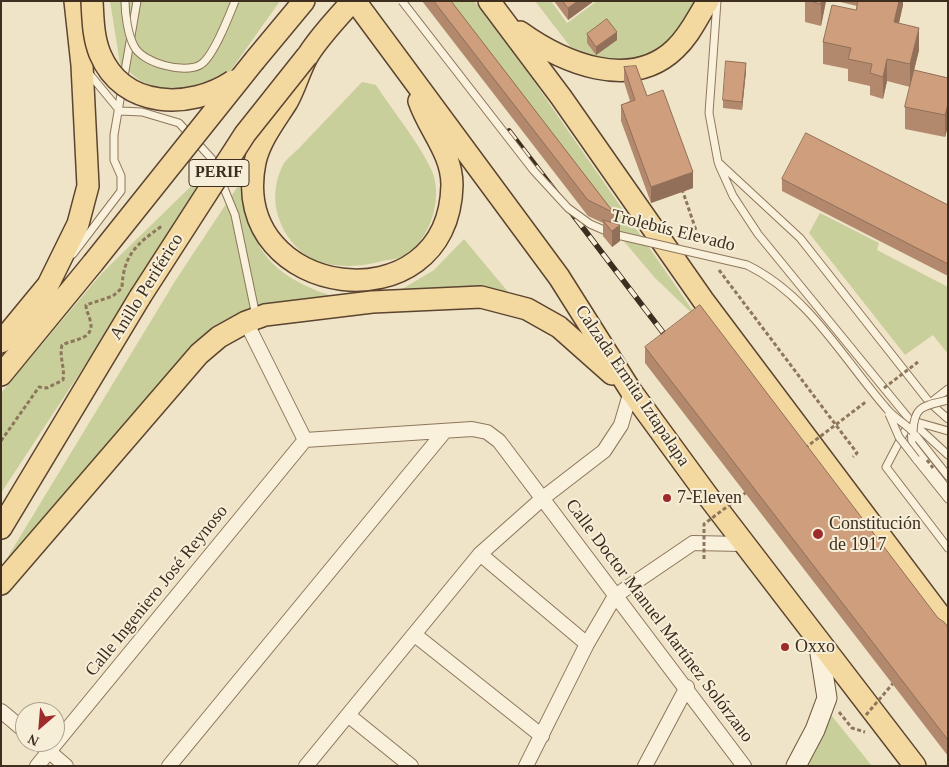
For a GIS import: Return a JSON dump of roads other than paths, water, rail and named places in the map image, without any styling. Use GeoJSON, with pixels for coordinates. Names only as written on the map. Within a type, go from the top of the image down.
{"type":"FeatureCollection","features":[{"type":"Feature","properties":{"kind":"main road"},"geometry":{"type":"LineString","coordinates":[[1,342],[48,284],[78,224],[88,186],[82,65],[75,1]]}},
{"type":"Feature","properties":{"kind":"main road"},"geometry":{"type":"LineString","coordinates":[[92,1],[96,40],[106,66],[126,86],[149,98],[174,102],[200,97],[225,87],[241,75],[255,60]]}},
{"type":"Feature","properties":{"kind":"main road","name":"PERIF"},"geometry":{"type":"LineString","coordinates":[[1,375],[304,1]]}},
{"type":"Feature","properties":{"kind":"main road","name":"PERIF"},"geometry":{"type":"LineString","coordinates":[[307,56],[353,1]]}},
{"type":"Feature","properties":{"kind":"main road","name":"Calzada Ermita Iztapalapa"},"geometry":{"type":"LineString","coordinates":[[353,1],[412,77],[559,277],[631,391],[743,544],[915,766]]}},
{"type":"Feature","properties":{"kind":"main road"},"geometry":{"type":"LineString","coordinates":[[490,1],[703,300],[948,626]]}},
{"type":"Feature","properties":{"kind":"main road"},"geometry":{"type":"LineString","coordinates":[[506,22],[543,48],[575,62],[606,69],[630,69],[654,62],[674,50],[687,36],[708,1]]}},
{"type":"Feature","properties":{"kind":"main road"},"geometry":{"type":"LineString","coordinates":[[307,56],[288,99],[260,146],[255,160],[253,189],[262,226],[274,246],[294,263],[317,274],[350,281],[376,280],[388,277],[412,266],[422,257],[438,235],[449,208],[452,193],[451,171],[441,145],[421,106],[412,77]]}},
{"type":"Feature","properties":{"kind":"main road","name":"Anillo Periférico"},"geometry":{"type":"LineString","coordinates":[[1,528],[140,297],[245,134],[307,56]]}},
{"type":"Feature","properties":{"kind":"main road"},"geometry":{"type":"LineString","coordinates":[[1,584],[199,354],[220,337],[265,315],[372,302],[481,298],[527,309],[559,327],[631,391]]}},
{"type":"Feature","properties":{"kind":"street"},"geometry":{"type":"LineString","coordinates":[[252,320],[306,440]]}},
{"type":"Feature","properties":{"kind":"street"},"geometry":{"type":"LineString","coordinates":[[306,766],[480,554],[543,498],[604,451],[621,425],[631,391]]}},
{"type":"Feature","properties":{"kind":"street","name":"Calle Doctor Manuel Martínez Solórzano"},"geometry":{"type":"LineString","coordinates":[[306,440],[472,429],[487,432],[499,441],[543,498],[615,596],[687,687],[744,766]]}},
{"type":"Feature","properties":{"kind":"street"},"geometry":{"type":"LineString","coordinates":[[169,766],[445,431]]}},
{"type":"Feature","properties":{"kind":"street","name":"Calle Ingeniero José Reynoso"},"geometry":{"type":"LineString","coordinates":[[65,733],[306,440]]}},
{"type":"Feature","properties":{"kind":"street"},"geometry":{"type":"LineString","coordinates":[[526,766],[587,644],[615,596],[693,543],[743,544]]}},
{"type":"Feature","properties":{"kind":"street"},"geometry":{"type":"LineString","coordinates":[[480,554],[587,644]]}},
{"type":"Feature","properties":{"kind":"street"},"geometry":{"type":"LineString","coordinates":[[415,635],[542,736]]}},
{"type":"Feature","properties":{"kind":"street"},"geometry":{"type":"LineString","coordinates":[[796,766],[815,730],[827,698],[818,641]]}},
{"type":"Feature","properties":{"kind":"street"},"geometry":{"type":"LineString","coordinates":[[645,766],[687,687]]}},
{"type":"Feature","properties":{"kind":"street"},"geometry":{"type":"LineString","coordinates":[[1,711],[15,723]]}},
{"type":"Feature","properties":{"kind":"street"},"geometry":{"type":"LineString","coordinates":[[348,715],[412,766]]}},
{"type":"Feature","properties":{"kind":"street"},"geometry":{"type":"LineString","coordinates":[[49,752],[66,766]]}},
{"type":"Feature","properties":{"kind":"street","name":"Calle Ingeniero José Reynoso"},"geometry":{"type":"LineString","coordinates":[[37,766],[49,752]]}},
{"type":"Feature","properties":{"kind":"lane"},"geometry":{"type":"LineString","coordinates":[[125,1],[134,47],[148,60],[168,66],[191,68],[201,64],[212,49],[222,33],[235,1]]}},
{"type":"Feature","properties":{"kind":"lane"},"geometry":{"type":"LineString","coordinates":[[48,284],[106,213],[121,191],[120,176],[114,160],[114,135],[120,111],[137,1]]}},
{"type":"Feature","properties":{"kind":"lane","name":"Trolebús Elevado"},"geometry":{"type":"LineString","coordinates":[[402,1],[528,164],[568,208],[590,224],[613,234],[747,265],[767,275],[807,311],[888,411],[912,432],[948,476]]}},
{"type":"Feature","properties":{"kind":"lane"},"geometry":{"type":"LineString","coordinates":[[718,1],[709,113],[718,162],[732,196],[758,234],[910,420],[948,455]]}},
{"type":"Feature","properties":{"kind":"lane"},"geometry":{"type":"LineString","coordinates":[[82,65],[120,111],[142,112],[179,123],[212,159],[235,215],[252,320]]}},
{"type":"Feature","properties":{"kind":"lane"},"geometry":{"type":"LineString","coordinates":[[718,162],[800,238],[930,403],[948,419]]}},
{"type":"Feature","properties":{"kind":"lane"},"geometry":{"type":"LineString","coordinates":[[930,403],[948,389]]}},
{"type":"Feature","properties":{"kind":"lane"},"geometry":{"type":"LineString","coordinates":[[912,432],[913,418],[917,411],[925,406],[948,400]]}},
{"type":"Feature","properties":{"kind":"lane","name":"Trolebús Elevado"},"geometry":{"type":"LineString","coordinates":[[888,411],[899,437],[948,499]]}},
{"type":"Feature","properties":{"kind":"lane"},"geometry":{"type":"LineString","coordinates":[[910,420],[948,431]]}},
{"type":"Feature","properties":{"kind":"lane"},"geometry":{"type":"LineString","coordinates":[[910,420],[912,444],[948,490]]}},
{"type":"Feature","properties":{"kind":"lane"},"geometry":{"type":"LineString","coordinates":[[910,420],[886,467],[948,548]]}},
{"type":"Feature","properties":{"kind":"railway"},"geometry":{"type":"LineString","coordinates":[[509,131],[671,343]]}},
{"type":"Feature","properties":{"kind":"place","name":"7-Eleven"},"geometry":{"type":"Point","coordinates":[667,498]}},
{"type":"Feature","properties":{"kind":"place","name":"Constitución de 1917"},"geometry":{"type":"Point","coordinates":[818,534]}},
{"type":"Feature","properties":{"kind":"place","name":"Oxxo"},"geometry":{"type":"Point","coordinates":[785,647]}}]}
